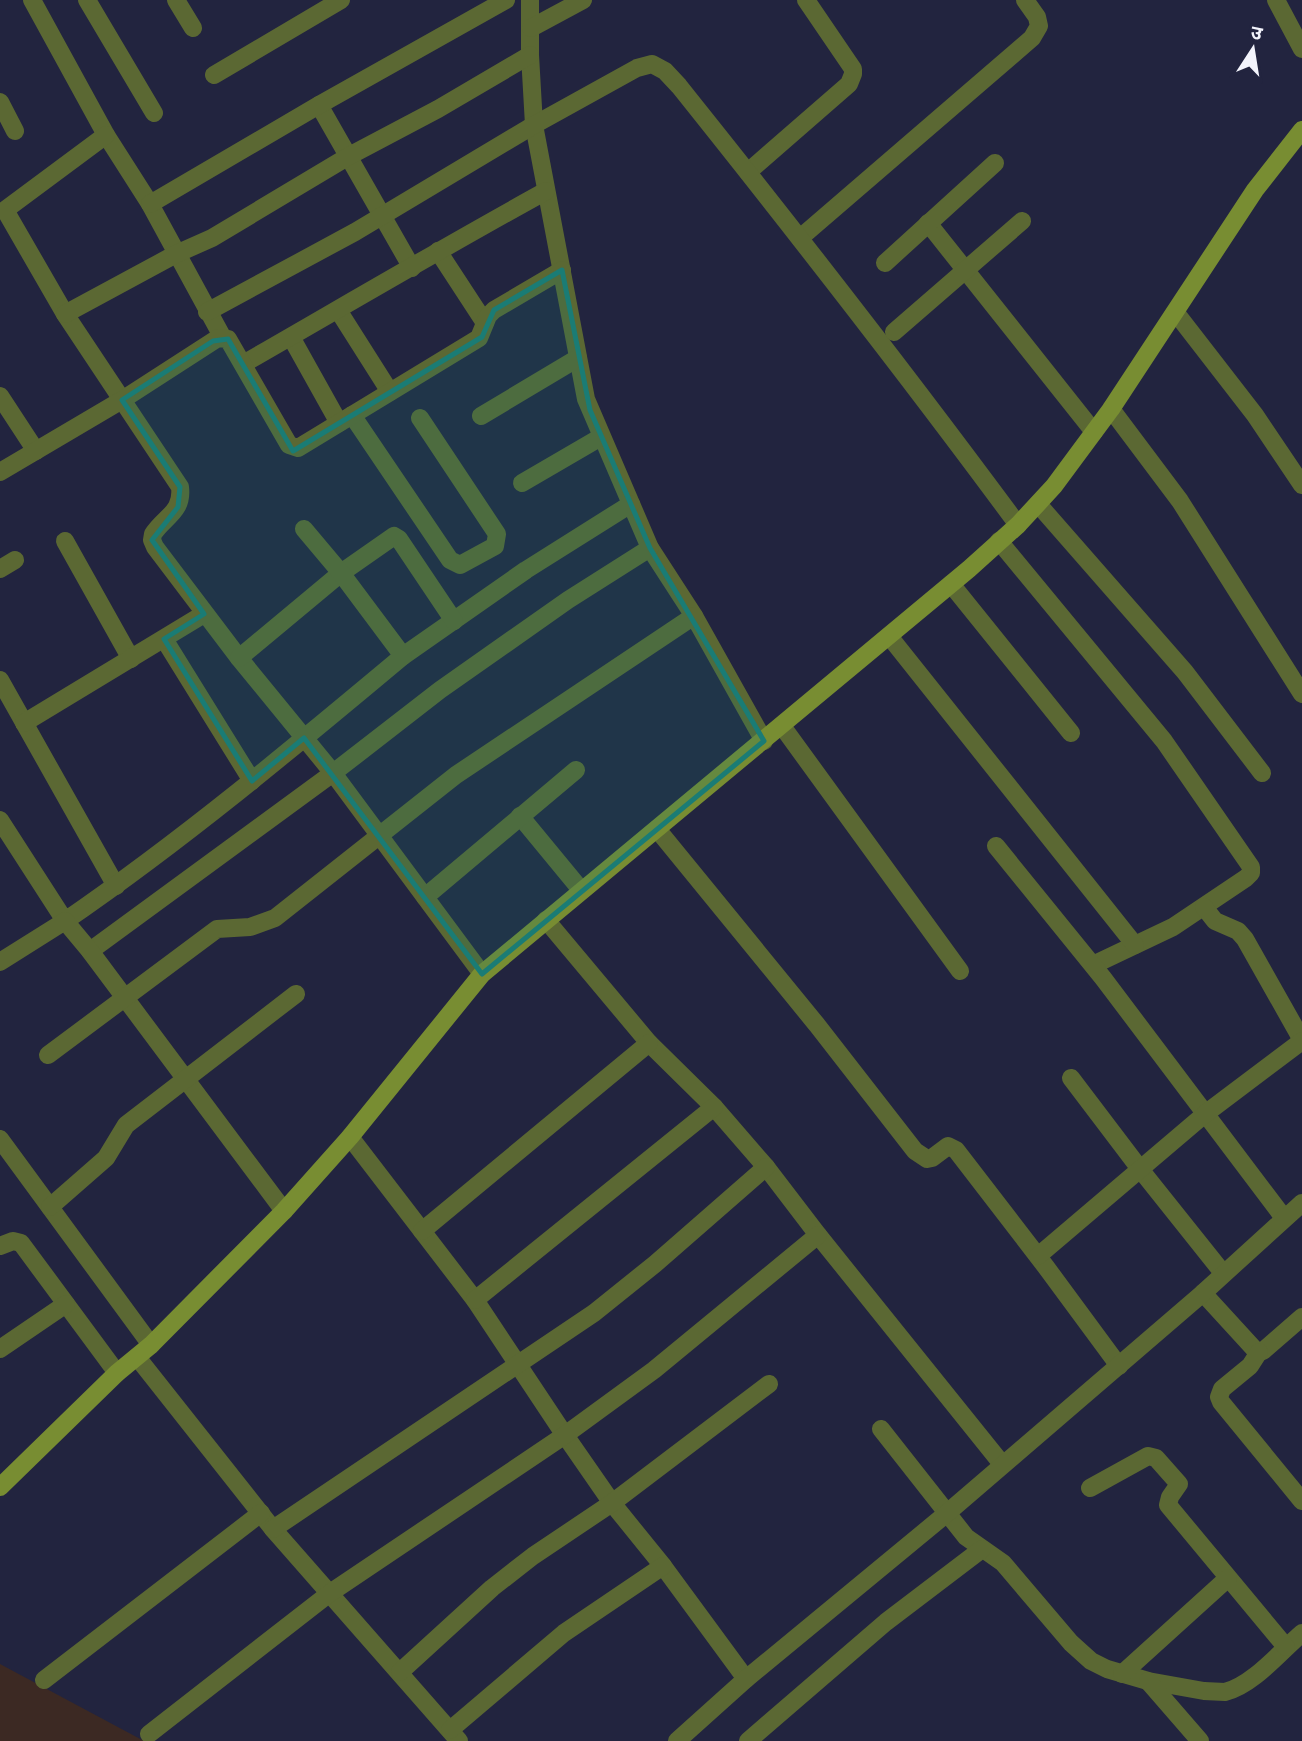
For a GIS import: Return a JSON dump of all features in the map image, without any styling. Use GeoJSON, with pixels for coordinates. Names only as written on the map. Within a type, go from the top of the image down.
{"type":"FeatureCollection","features":[{"type":"Feature","properties":{"kind":"street"},"geometry":{"type":"LineString","coordinates":[[32,0],[106,135],[150,204],[223,338]]}},
{"type":"Feature","properties":{"kind":"street"},"geometry":{"type":"LineString","coordinates":[[87,0],[154,113]]}},
{"type":"Feature","properties":{"kind":"street"},"geometry":{"type":"LineString","coordinates":[[176,0],[193,28]]}},
{"type":"Feature","properties":{"kind":"street"},"geometry":{"type":"LineString","coordinates":[[214,75],[341,0]]}},
{"type":"Feature","properties":{"kind":"street"},"geometry":{"type":"LineString","coordinates":[[150,204],[506,0]]}},
{"type":"Feature","properties":{"kind":"street"},"geometry":{"type":"LineString","coordinates":[[530,0],[534,125],[586,399],[650,548],[694,616],[764,741]]}},
{"type":"Feature","properties":{"kind":"street"},"geometry":{"type":"LineString","coordinates":[[531,28],[583,0]]}},
{"type":"Feature","properties":{"kind":"street"},"geometry":{"type":"LineString","coordinates":[[748,172],[849,84],[853,75],[853,69],[806,0]]}},
{"type":"Feature","properties":{"kind":"street"},"geometry":{"type":"LineString","coordinates":[[800,238],[1032,38],[1039,26],[1037,17],[1025,0]]}},
{"type":"Feature","properties":{"kind":"street"},"geometry":{"type":"LineString","coordinates":[[1276,0],[1302,49]]}},
{"type":"Feature","properties":{"kind":"street"},"geometry":{"type":"LineString","coordinates":[[65,314],[176,254],[212,238],[349,156],[438,109],[530,55]]}},
{"type":"Feature","properties":{"kind":"street"},"geometry":{"type":"LineString","coordinates":[[207,312],[383,215],[534,125],[637,68],[652,64],[665,71],[679,86],[748,172],[899,365],[1018,525]]}},
{"type":"Feature","properties":{"kind":"street"},"geometry":{"type":"LineString","coordinates":[[0,102],[15,131]]}},
{"type":"Feature","properties":{"kind":"street"},"geometry":{"type":"LineString","coordinates":[[319,105],[412,268]]}},
{"type":"Feature","properties":{"kind":"street"},"geometry":{"type":"LineString","coordinates":[[0,1487],[117,1373],[151,1345],[284,1211],[350,1137],[482,974],[782,726],[1018,525],[1038,504],[1111,409],[1255,190],[1302,130]]}},
{"type":"Feature","properties":{"kind":"street"},"geometry":{"type":"LineString","coordinates":[[106,135],[3,211],[65,314],[180,487],[181,500],[178,507],[156,529],[152,540],[204,614],[333,773],[482,974]]}},
{"type":"Feature","properties":{"kind":"street"},"geometry":{"type":"LineString","coordinates":[[885,263],[995,163]]}},
{"type":"Feature","properties":{"kind":"street"},"geometry":{"type":"LineString","coordinates":[[243,364],[546,191]]}},
{"type":"Feature","properties":{"kind":"street"},"geometry":{"type":"LineString","coordinates":[[894,332],[1022,221]]}},
{"type":"Feature","properties":{"kind":"street"},"geometry":{"type":"LineString","coordinates":[[928,223],[1094,432]]}},
{"type":"Feature","properties":{"kind":"street"},"geometry":{"type":"LineString","coordinates":[[438,251],[485,324]]}},
{"type":"Feature","properties":{"kind":"street"},"geometry":{"type":"LineString","coordinates":[[0,472],[122,400],[213,341],[223,338],[229,339],[288,442],[293,448],[298,448],[480,338],[488,316],[494,310],[562,270]]}},
{"type":"Feature","properties":{"kind":"street"},"geometry":{"type":"LineString","coordinates":[[338,310],[390,393]]}},
{"type":"Feature","properties":{"kind":"street"},"geometry":{"type":"LineString","coordinates":[[1176,313],[1255,415],[1302,485]]}},
{"type":"Feature","properties":{"kind":"street"},"geometry":{"type":"LineString","coordinates":[[290,337],[345,419],[450,560],[460,565],[495,546],[498,538],[420,418]]}},
{"type":"Feature","properties":{"kind":"street"},"geometry":{"type":"LineString","coordinates":[[481,416],[578,358]]}},
{"type":"Feature","properties":{"kind":"street"},"geometry":{"type":"LineString","coordinates":[[0,396],[36,451]]}},
{"type":"Feature","properties":{"kind":"street"},"geometry":{"type":"LineString","coordinates":[[1111,409],[1180,501],[1302,694]]}},
{"type":"Feature","properties":{"kind":"street"},"geometry":{"type":"LineString","coordinates":[[522,483],[601,437]]}},
{"type":"Feature","properties":{"kind":"street"},"geometry":{"type":"LineString","coordinates":[[1,960],[116,886],[252,781],[403,656],[527,570],[631,504]]}},
{"type":"Feature","properties":{"kind":"street"},"geometry":{"type":"LineString","coordinates":[[1038,504],[1185,672],[1262,772]]}},
{"type":"Feature","properties":{"kind":"street"},"geometry":{"type":"LineString","coordinates":[[304,529],[341,573],[403,656]]}},
{"type":"Feature","properties":{"kind":"street"},"geometry":{"type":"LineString","coordinates":[[239,659],[341,573],[397,536],[454,621]]}},
{"type":"Feature","properties":{"kind":"street"},"geometry":{"type":"LineString","coordinates":[[65,541],[131,659]]}},
{"type":"Feature","properties":{"kind":"street"},"geometry":{"type":"LineString","coordinates":[[999,541],[1164,741],[1251,867],[1247,878],[1205,907],[1173,926],[1093,965]]}},
{"type":"Feature","properties":{"kind":"street"},"geometry":{"type":"LineString","coordinates":[[90,951],[333,773],[439,690],[568,600],[650,548]]}},
{"type":"Feature","properties":{"kind":"street"},"geometry":{"type":"LineString","coordinates":[[951,584],[1071,733]]}},
{"type":"Feature","properties":{"kind":"street"},"geometry":{"type":"LineString","coordinates":[[24,723],[204,614]]}},
{"type":"Feature","properties":{"kind":"street"},"geometry":{"type":"LineString","coordinates":[[48,1055],[217,929],[250,927],[275,919],[456,775],[694,616]]}},
{"type":"Feature","properties":{"kind":"street"},"geometry":{"type":"LineString","coordinates":[[889,636],[1135,945]]}},
{"type":"Feature","properties":{"kind":"street"},"geometry":{"type":"LineString","coordinates":[[164,639],[252,781]]}},
{"type":"Feature","properties":{"kind":"street"},"geometry":{"type":"LineString","coordinates":[[0,680],[116,886]]}},
{"type":"Feature","properties":{"kind":"street"},"geometry":{"type":"LineString","coordinates":[[782,726],[960,971]]}},
{"type":"Feature","properties":{"kind":"street"},"geometry":{"type":"LineString","coordinates":[[425,897],[576,770]]}},
{"type":"Feature","properties":{"kind":"street"},"geometry":{"type":"LineString","coordinates":[[520,816],[581,890]]}},
{"type":"Feature","properties":{"kind":"street"},"geometry":{"type":"LineString","coordinates":[[0,820],[65,921],[284,1211]]}},
{"type":"Feature","properties":{"kind":"street"},"geometry":{"type":"LineString","coordinates":[[657,829],[915,1151],[927,1159],[944,1147],[953,1147],[1119,1366]]}},
{"type":"Feature","properties":{"kind":"street"},"geometry":{"type":"LineString","coordinates":[[996,846],[1093,965],[1284,1218]]}},
{"type":"Feature","properties":{"kind":"street"},"geometry":{"type":"LineString","coordinates":[[1038,1256],[1205,1114],[1302,1040],[1245,939],[1238,931],[1215,921],[1205,907]]}},
{"type":"Feature","properties":{"kind":"street"},"geometry":{"type":"LineString","coordinates":[[546,920],[649,1044],[714,1107],[766,1167],[1002,1464]]}},
{"type":"Feature","properties":{"kind":"street"},"geometry":{"type":"LineString","coordinates":[[50,1207],[106,1158],[126,1125],[296,995]]}},
{"type":"Feature","properties":{"kind":"street"},"geometry":{"type":"LineString","coordinates":[[422,1231],[649,1044]]}},
{"type":"Feature","properties":{"kind":"street"},"geometry":{"type":"LineString","coordinates":[[1072,1077],[1140,1169],[1223,1273]]}},
{"type":"Feature","properties":{"kind":"street"},"geometry":{"type":"LineString","coordinates":[[475,1300],[714,1107]]}},
{"type":"Feature","properties":{"kind":"street"},"geometry":{"type":"LineString","coordinates":[[350,1137],[475,1300],[612,1503],[663,1566],[746,1679]]}},
{"type":"Feature","properties":{"kind":"street"},"geometry":{"type":"LineString","coordinates":[[0,1139],[151,1345]]}},
{"type":"Feature","properties":{"kind":"street"},"geometry":{"type":"LineString","coordinates":[[273,1529],[594,1313],[655,1264],[766,1167]]}},
{"type":"Feature","properties":{"kind":"street"},"geometry":{"type":"LineString","coordinates":[[677,1741],[746,1679],[946,1514],[1119,1366],[1302,1203]]}},
{"type":"Feature","properties":{"kind":"street"},"geometry":{"type":"LineString","coordinates":[[149,1734],[330,1592],[565,1436],[654,1370],[818,1235]]}},
{"type":"Feature","properties":{"kind":"street"},"geometry":{"type":"LineString","coordinates":[[0,1247],[13,1241],[21,1243],[117,1373]]}},
{"type":"Feature","properties":{"kind":"street"},"geometry":{"type":"LineString","coordinates":[[1203,1293],[1259,1352]]}},
{"type":"Feature","properties":{"kind":"street"},"geometry":{"type":"LineString","coordinates":[[0,1349],[66,1304]]}},
{"type":"Feature","properties":{"kind":"street"},"geometry":{"type":"LineString","coordinates":[[1302,1317],[1259,1352],[1250,1366],[1222,1389],[1219,1396],[1221,1402],[1302,1501]]}},
{"type":"Feature","properties":{"kind":"street"},"geometry":{"type":"LineString","coordinates":[[136,1357],[273,1529],[455,1736],[564,1633],[663,1566]]}},
{"type":"Feature","properties":{"kind":"street"},"geometry":{"type":"LineString","coordinates":[[400,1672],[492,1588],[533,1556],[612,1503],[769,1384]]}},
{"type":"Feature","properties":{"kind":"street"},"geometry":{"type":"LineString","coordinates":[[881,1429],[946,1514],[971,1542],[1003,1563],[1080,1652],[1091,1661],[1148,1681],[1225,1692],[1247,1682],[1302,1633]]}},
{"type":"Feature","properties":{"kind":"street"},"geometry":{"type":"LineString","coordinates":[[1090,1488],[1148,1456],[1156,1458],[1179,1484],[1168,1505],[1286,1647]]}},
{"type":"Feature","properties":{"kind":"street"},"geometry":{"type":"LineString","coordinates":[[44,1680],[261,1513]]}},
{"type":"Feature","properties":{"kind":"street"},"geometry":{"type":"LineString","coordinates":[[748,1741],[886,1622],[982,1549]]}},
{"type":"Feature","properties":{"kind":"street"},"geometry":{"type":"LineString","coordinates":[[1122,1674],[1228,1578]]}},
{"type":"Feature","properties":{"kind":"street"},"geometry":{"type":"LineString","coordinates":[[1148,1681],[1200,1741]]}},
{"type":"Feature","properties":{"kind":"highlighted area"},"geometry":{"type":"Polygon","coordinates":[[[562,270],[590,410],[650,548],[764,741],[482,974],[304,738],[252,781],[164,639],[204,614],[152,540],[178,507],[180,487],[122,400],[213,341],[228,339],[293,451],[482,337],[494,310],[562,270]]]}},
{"type":"Feature","properties":{"kind":"shaded area"},"geometry":{"type":"Polygon","coordinates":[[[0,1664],[144,1741],[0,1741],[0,1664]]]}}]}
